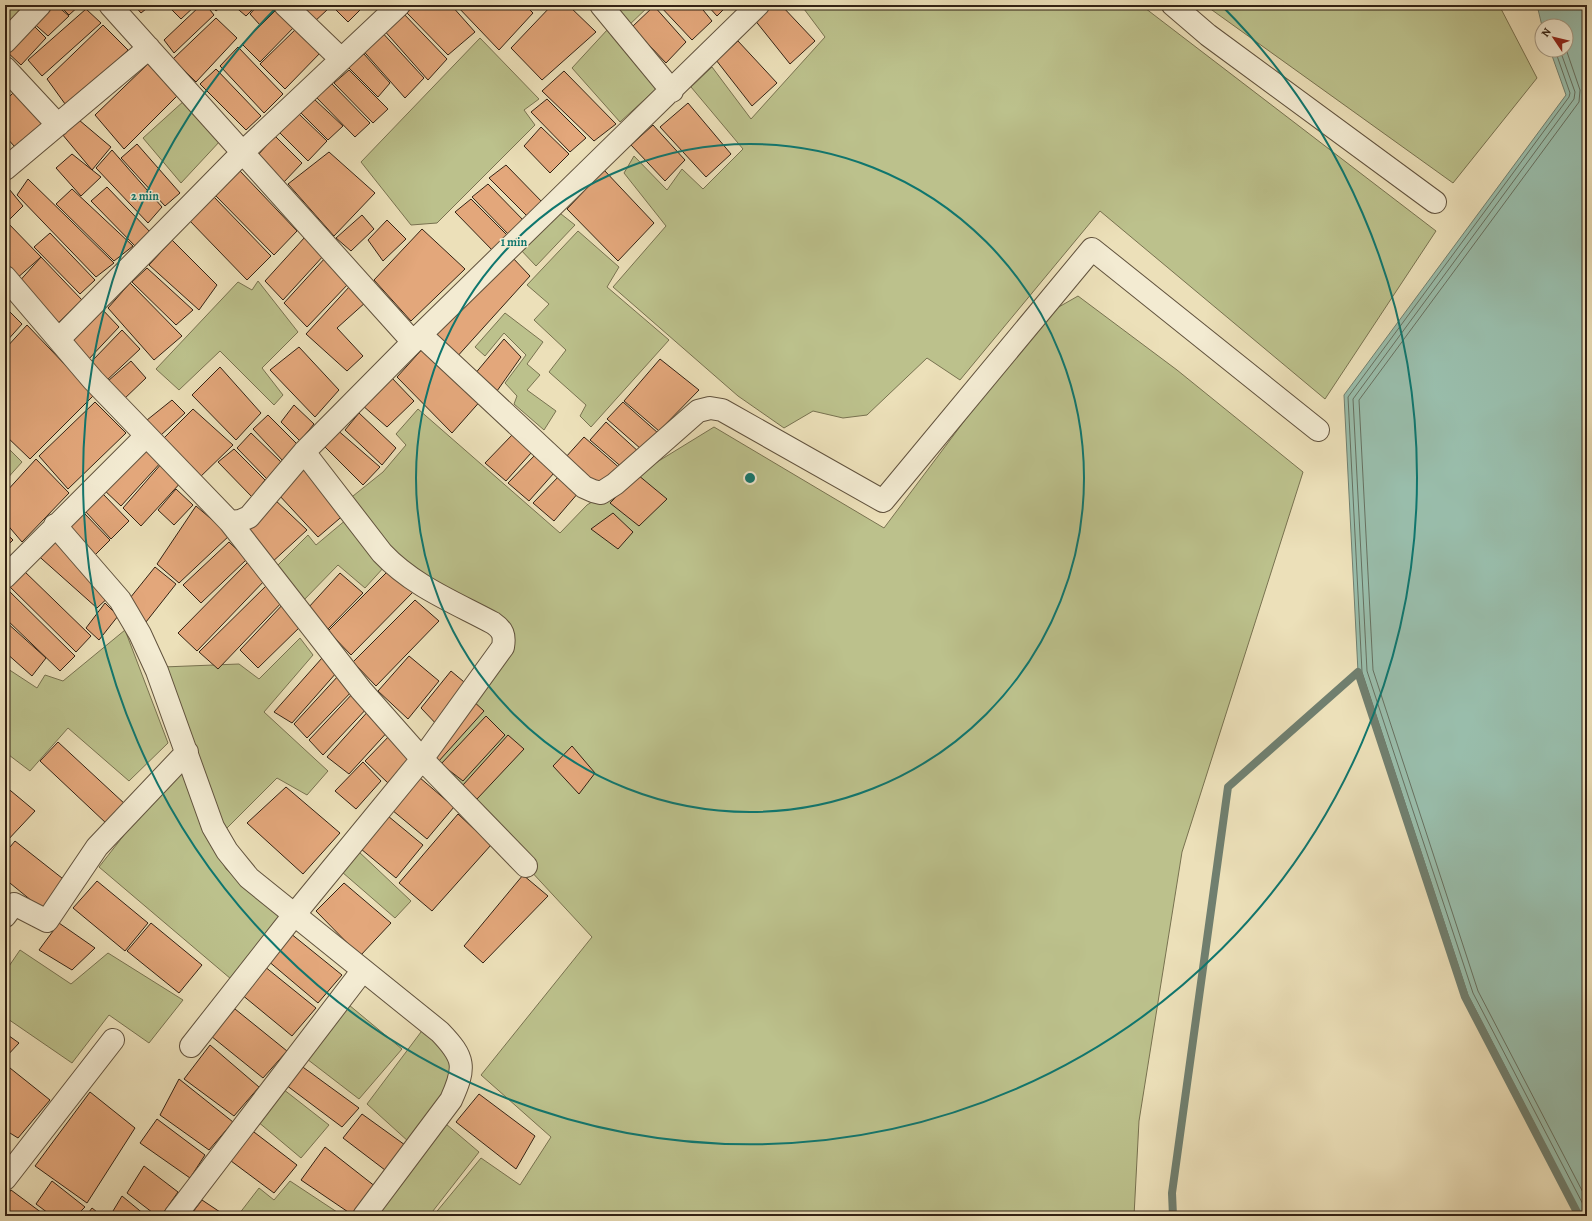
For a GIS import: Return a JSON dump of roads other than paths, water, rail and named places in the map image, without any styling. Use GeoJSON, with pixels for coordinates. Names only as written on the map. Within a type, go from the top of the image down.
{"type":"FeatureCollection","features":[{"type":"Feature","properties":{"kind":"street"},"geometry":{"type":"LineString","coordinates":[[5,42],[40,5]]}},
{"type":"Feature","properties":{"kind":"street"},"geometry":{"type":"LineString","coordinates":[[110,5],[242,152],[417,339],[584,487],[593,491],[601,493],[615,484],[698,411],[710,408],[722,410],[883,501],[1092,248],[1318,430]]}},
{"type":"Feature","properties":{"kind":"street"},"geometry":{"type":"LineString","coordinates":[[285,5],[341,59]]}},
{"type":"Feature","properties":{"kind":"street"},"geometry":{"type":"LineString","coordinates":[[60,339],[242,152],[399,5]]}},
{"type":"Feature","properties":{"kind":"street"},"geometry":{"type":"LineString","coordinates":[[600,5],[672,91]]}},
{"type":"Feature","properties":{"kind":"street"},"geometry":{"type":"LineString","coordinates":[[230,522],[240,521],[249,517],[304,452],[417,339],[672,91],[758,5]]}},
{"type":"Feature","properties":{"kind":"street"},"geometry":{"type":"LineString","coordinates":[[1173,5],[1208,35],[1435,202]]}},
{"type":"Feature","properties":{"kind":"street"},"geometry":{"type":"LineString","coordinates":[[5,169],[149,48]]}},
{"type":"Feature","properties":{"kind":"street"},"geometry":{"type":"LineString","coordinates":[[5,68],[58,125]]}},
{"type":"Feature","properties":{"kind":"street"},"geometry":{"type":"LineString","coordinates":[[5,277],[60,339],[93,380],[230,522],[361,690],[422,759],[526,866]]}},
{"type":"Feature","properties":{"kind":"street"},"geometry":{"type":"LineString","coordinates":[[5,577],[55,525],[146,436]]}},
{"type":"Feature","properties":{"kind":"street"},"geometry":{"type":"LineString","coordinates":[[191,1046],[294,915],[422,759],[503,647],[504,638],[502,630],[493,623],[408,577],[394,565],[382,553],[304,452]]}},
{"type":"Feature","properties":{"kind":"street"},"geometry":{"type":"LineString","coordinates":[[55,525],[120,600],[140,634],[157,671],[213,827],[226,851],[249,878],[440,1032],[459,1054],[461,1069],[458,1084],[451,1100],[364,1216]]}},
{"type":"Feature","properties":{"kind":"street"},"geometry":{"type":"LineString","coordinates":[[5,916],[14,904],[47,921],[98,847],[187,752]]}},
{"type":"Feature","properties":{"kind":"street"},"geometry":{"type":"LineString","coordinates":[[175,1216],[363,970]]}},
{"type":"Feature","properties":{"kind":"street"},"geometry":{"type":"LineString","coordinates":[[5,1179],[113,1040]]}},
{"type":"Feature","properties":{"kind":"water"},"geometry":{"type":"Polygon","coordinates":[[[1537,5],[1587,5],[1587,1216],[1579,1216],[1465,997],[1358,672],[1344,395],[1566,95],[1553,58],[1574,58],[1574,18],[1540,18],[1537,5]]]}},
{"type":"Feature","properties":{"kind":"waterway"},"geometry":{"type":"LineString","coordinates":[[1173,1216],[1172,1193],[1228,787],[1358,672],[1465,997],[1579,1216]]}}]}
